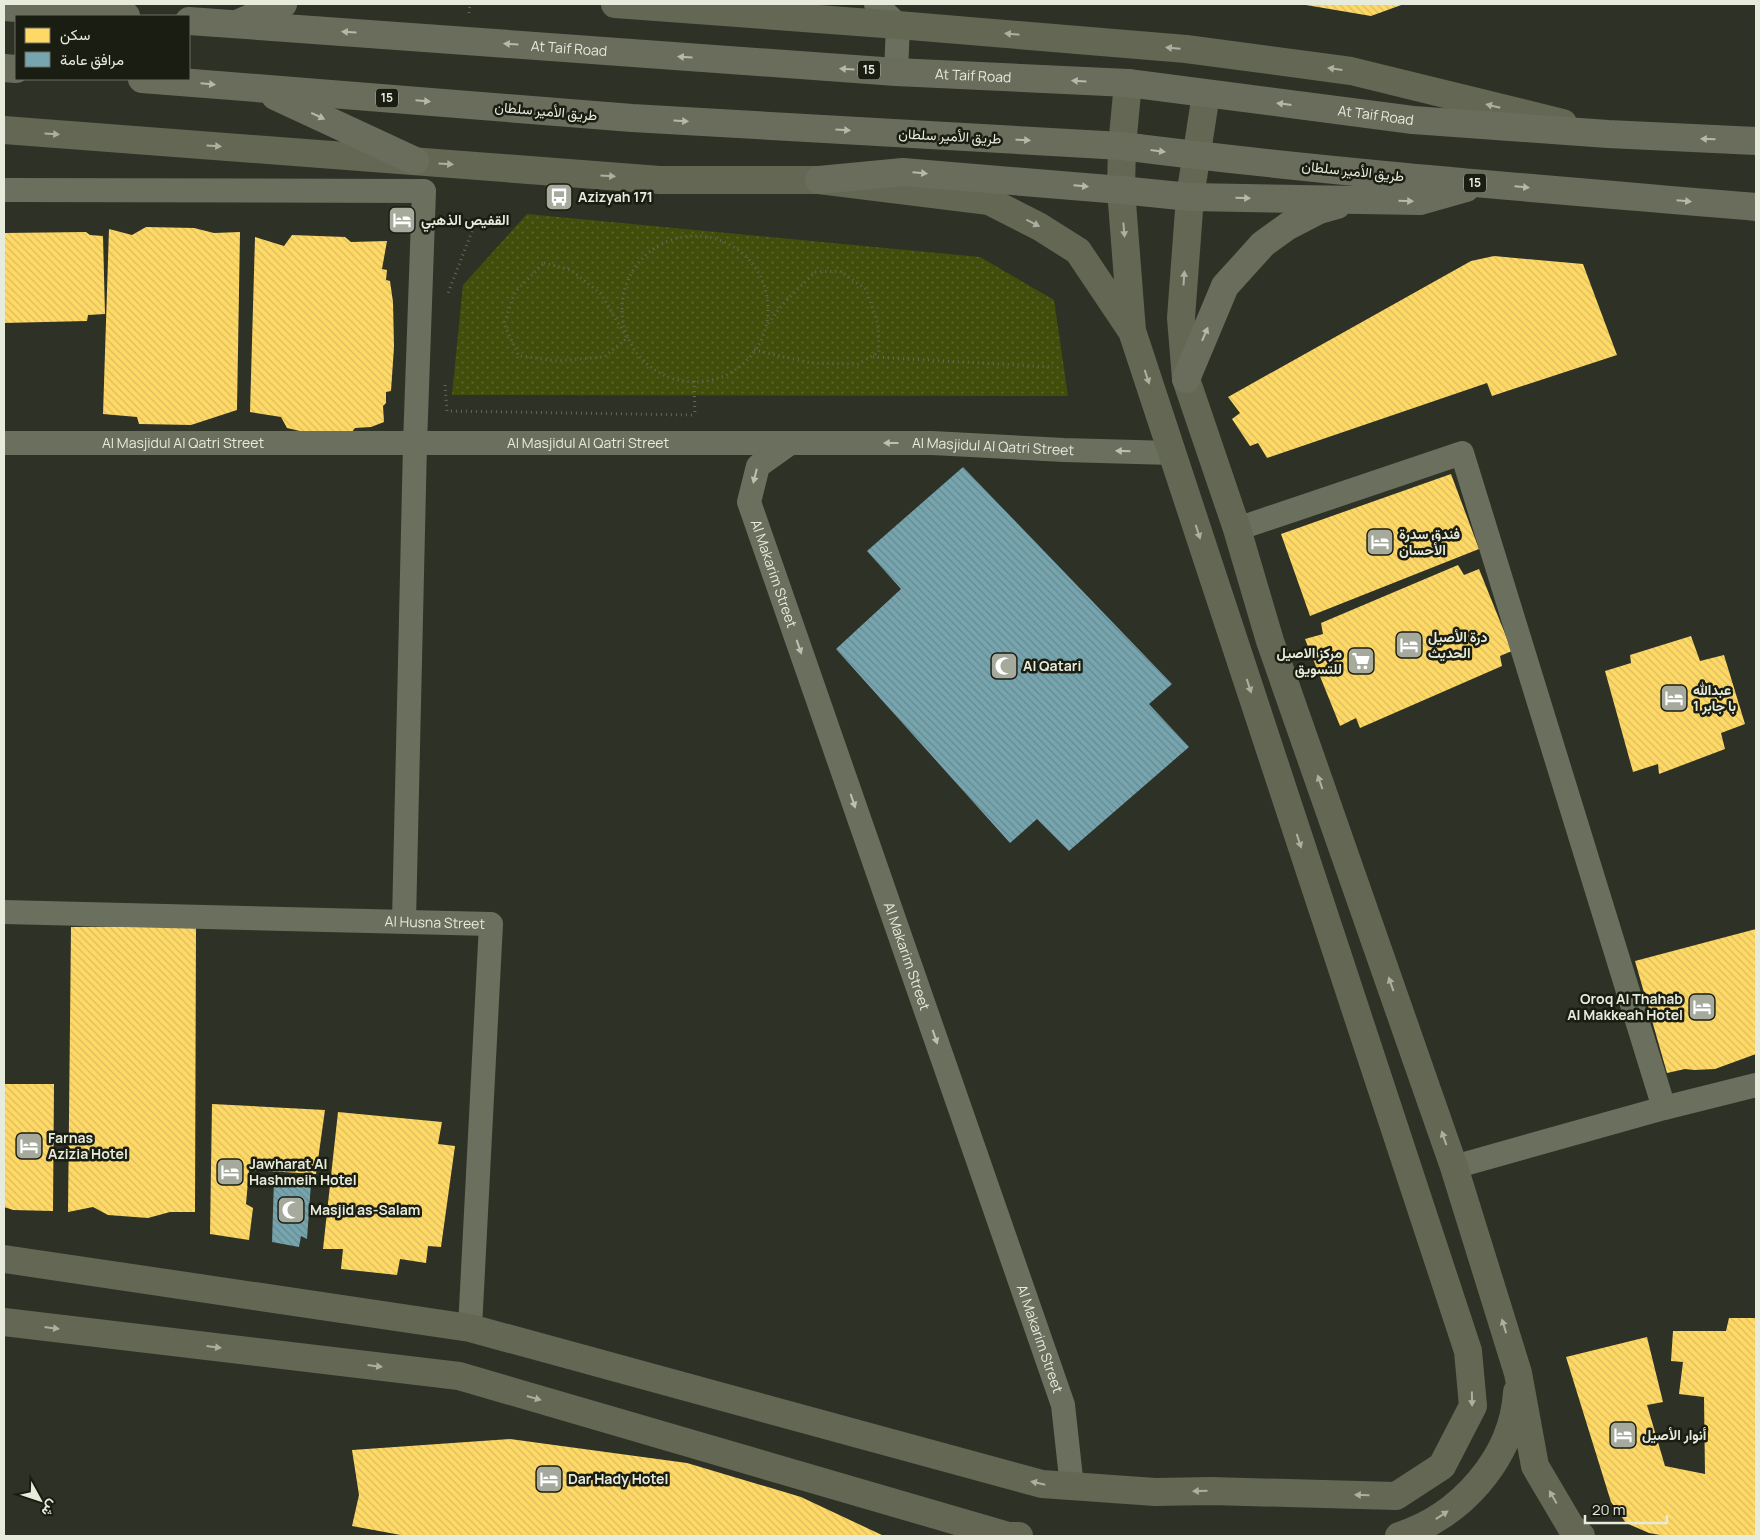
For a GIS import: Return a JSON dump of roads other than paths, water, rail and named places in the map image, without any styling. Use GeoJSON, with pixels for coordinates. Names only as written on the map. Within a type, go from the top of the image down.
{"type":"FeatureCollection","features":[{"type":"Feature","properties":{"kind":"highway"},"geometry":{"type":"LineString","coordinates":[[236,24],[283,4]]}},
{"type":"Feature","properties":{"kind":"highway"},"geometry":{"type":"LineString","coordinates":[[4,8],[111,15]]}},
{"type":"Feature","properties":{"kind":"highway","name":"At Taif Road"},"geometry":{"type":"LineString","coordinates":[[190,21],[896,72],[1128,83],[1413,120],[1608,134],[1756,141]]}},
{"type":"Feature","properties":{"kind":"highway","name":"طريق الأمير سلطان"},"geometry":{"type":"LineString","coordinates":[[155,80],[632,118],[1122,146],[1195,156],[1482,184],[1756,207]]}},
{"type":"Feature","properties":{"kind":"highway"},"geometry":{"type":"LineString","coordinates":[[258,88],[414,161]]}},
{"type":"Feature","properties":{"kind":"highway"},"geometry":{"type":"LineString","coordinates":[[819,180],[903,172],[1190,197],[1420,201],[1482,184]]}},
{"type":"Feature","properties":{"kind":"highway"},"geometry":{"type":"LineString","coordinates":[[1186,379],[1225,286],[1263,244],[1288,226],[1319,210],[1352,200]]}},
{"type":"Feature","properties":{"kind":"street"},"geometry":{"type":"LineString","coordinates":[[615,4],[648,5],[1186,49],[1351,72],[1608,134]]}},
{"type":"Feature","properties":{"kind":"street"},"geometry":{"type":"LineString","coordinates":[[876,4],[898,25],[896,72]]}},
{"type":"Feature","properties":{"kind":"street"},"geometry":{"type":"LineString","coordinates":[[4,1259],[470,1328],[1042,1484],[1155,1492],[1229,1491],[1396,1496],[1442,1466],[1473,1406],[1468,1351],[1132,331],[1120,190],[1128,83]]}},
{"type":"Feature","properties":{"kind":"street"},"geometry":{"type":"LineString","coordinates":[[1206,94],[1190,197],[1181,318],[1186,379],[1237,528],[1270,641],[1454,1167],[1518,1373],[1535,1466],[1571,1527],[1581,1536]]}},
{"type":"Feature","properties":{"kind":"street"},"geometry":{"type":"LineString","coordinates":[[4,130],[660,180],[819,180],[989,201],[1040,227],[1078,251],[1132,331]]}},
{"type":"Feature","properties":{"kind":"street"},"geometry":{"type":"LineString","coordinates":[[4,190],[424,191],[404,922]]}},
{"type":"Feature","properties":{"kind":"street","name":"Al Masjidul Al Qatri Street"},"geometry":{"type":"LineString","coordinates":[[4,443],[932,443],[1172,453]]}},
{"type":"Feature","properties":{"kind":"street","name":"Al Makarim Street"},"geometry":{"type":"LineString","coordinates":[[789,444],[758,466],[749,502],[1063,1405],[1072,1487]]}},
{"type":"Feature","properties":{"kind":"street"},"geometry":{"type":"LineString","coordinates":[[1237,528],[1462,453],[1664,1108]]}},
{"type":"Feature","properties":{"kind":"street","name":"Al Husna Street"},"geometry":{"type":"LineString","coordinates":[[4,912],[491,924],[470,1328]]}},
{"type":"Feature","properties":{"kind":"street"},"geometry":{"type":"LineString","coordinates":[[1454,1167],[1664,1108],[1756,1085]]}},
{"type":"Feature","properties":{"kind":"street"},"geometry":{"type":"LineString","coordinates":[[4,1322],[459,1376],[1008,1536],[1019,1536]]}},
{"type":"Feature","properties":{"kind":"street"},"geometry":{"type":"LineString","coordinates":[[1399,1536],[1428,1524],[1447,1512],[1481,1480],[1494,1461],[1507,1433],[1512,1418],[1518,1373]]}},
{"type":"Feature","properties":{"kind":"place","name":"Azizyah 171"},"geometry":{"type":"Point","coordinates":[559,197]}},
{"type":"Feature","properties":{"kind":"place","name":"القفيص الذهبي"},"geometry":{"type":"Point","coordinates":[402,220]}},
{"type":"Feature","properties":{"kind":"place","name":"فندق سدرة الأحسان"},"geometry":{"type":"Point","coordinates":[1380,542]}},
{"type":"Feature","properties":{"kind":"place","name":"درة الأصيل الحديث"},"geometry":{"type":"Point","coordinates":[1409,645]}},
{"type":"Feature","properties":{"kind":"place","name":"مركز الاصيل للتسويق"},"geometry":{"type":"Point","coordinates":[1361,661]}},
{"type":"Feature","properties":{"kind":"place","name":"Al Qatari"},"geometry":{"type":"Point","coordinates":[1004,666]}},
{"type":"Feature","properties":{"kind":"place","name":"عبدالله با جابر 1"},"geometry":{"type":"Point","coordinates":[1674,698]}},
{"type":"Feature","properties":{"kind":"place","name":"Oroq Al Thahab Al Makkeah Hotel"},"geometry":{"type":"Point","coordinates":[1702,1007]}},
{"type":"Feature","properties":{"kind":"place","name":"Farnas Azizia Hotel"},"geometry":{"type":"Point","coordinates":[29,1146]}},
{"type":"Feature","properties":{"kind":"place","name":"Jawharat Al Hashmeih Hotel"},"geometry":{"type":"Point","coordinates":[230,1172]}},
{"type":"Feature","properties":{"kind":"place","name":"Masjid as-Salam"},"geometry":{"type":"Point","coordinates":[291,1210]}},
{"type":"Feature","properties":{"kind":"place","name":"أنوار الأصيل"},"geometry":{"type":"Point","coordinates":[1623,1435]}},
{"type":"Feature","properties":{"kind":"place","name":"Dar Hady Hotel"},"geometry":{"type":"Point","coordinates":[549,1479]}}]}
